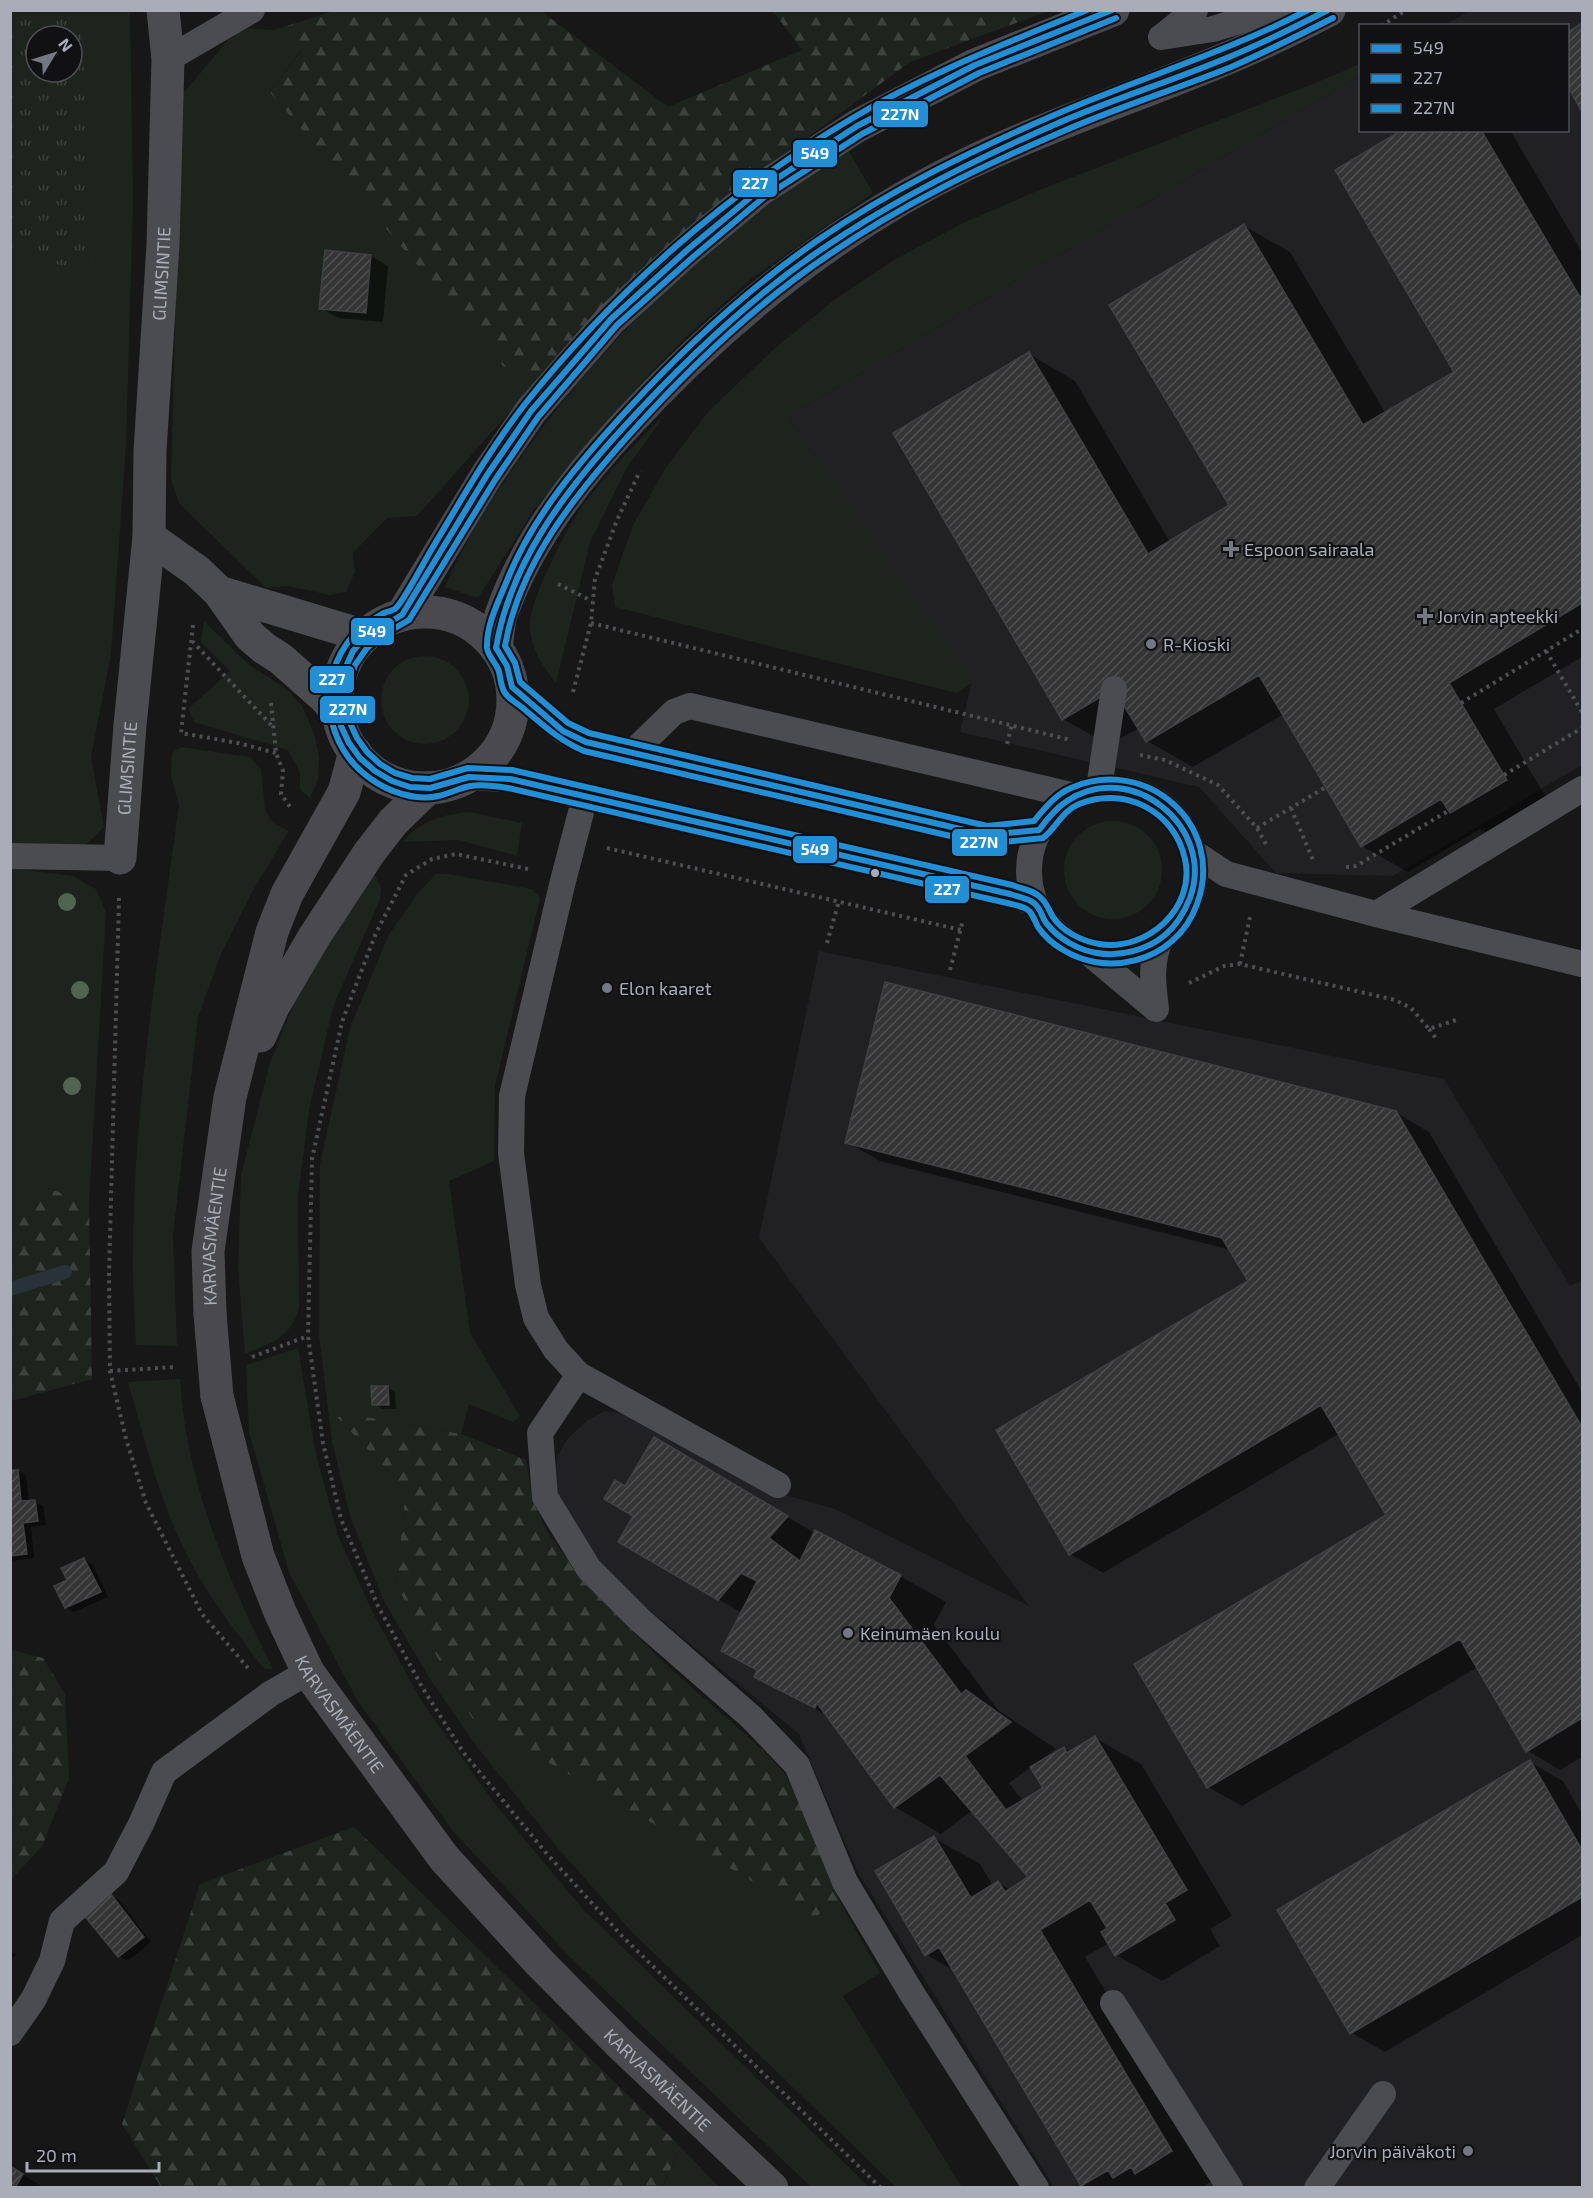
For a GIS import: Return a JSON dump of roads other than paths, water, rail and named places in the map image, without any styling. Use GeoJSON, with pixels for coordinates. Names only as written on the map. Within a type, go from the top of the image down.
{"type":"FeatureCollection","features":[{"type":"Feature","properties":{"kind":"main road"},"geometry":{"type":"LineString","coordinates":[[402,615],[481,484],[531,411],[611,319],[687,250],[758,191],[856,126],[975,65],[1113,10]]}},
{"type":"Feature","properties":{"kind":"main road"},"geometry":{"type":"LineString","coordinates":[[496,648],[501,618],[522,566],[559,505],[604,449],[655,393],[764,292],[824,247],[891,205],[966,165],[1058,123],[1228,58],[1329,10]]}},
{"type":"Feature","properties":{"kind":"main road"},"geometry":{"type":"LineString","coordinates":[[423,612],[444,614],[464,621],[482,633],[496,648],[507,666],[512,687],[513,708],[500,748],[486,764],[468,777],[449,785],[428,788],[407,786],[387,779],[369,768],[355,752],[344,734],[338,714],[338,692],[342,672],[351,652],[365,636],[382,624],[402,615],[423,612]]}},
{"type":"Feature","properties":{"kind":"main road","name":"KARVASMÄENTIE"},"geometry":{"type":"LineString","coordinates":[[355,752],[344,792],[287,894],[272,932],[230,1097],[208,1251],[210,1314],[217,1396],[258,1556],[280,1612],[308,1672],[452,1866],[540,1963],[764,2185]]}},
{"type":"Feature","properties":{"kind":"main road","name":"KARVASMÄENTIE"},"geometry":{"type":"LineString","coordinates":[[230,1097],[273,1007],[320,927],[393,822],[428,788]]}},
{"type":"Feature","properties":{"kind":"street","name":"GLIMSINTIE"},"geometry":{"type":"LineString","coordinates":[[120,858],[130,725],[149,537],[150,451],[163,245],[168,59],[163,10]]}},
{"type":"Feature","properties":{"kind":"street"},"geometry":{"type":"LineString","coordinates":[[149,537],[208,582],[250,636],[281,659],[324,697],[338,714]]}},
{"type":"Feature","properties":{"kind":"street"},"geometry":{"type":"LineString","coordinates":[[208,582],[365,636]]}},
{"type":"Feature","properties":{"kind":"lane"},"geometry":{"type":"LineString","coordinates":[[168,59],[252,10]]}},
{"type":"Feature","properties":{"kind":"lane"},"geometry":{"type":"LineString","coordinates":[[1195,10],[1161,37],[1213,28],[1259,15],[1312,10]]}},
{"type":"Feature","properties":{"kind":"lane"},"geometry":{"type":"LineString","coordinates":[[512,687],[563,731],[586,742],[986,835],[1039,830]]}},
{"type":"Feature","properties":{"kind":"lane"},"geometry":{"type":"LineString","coordinates":[[632,753],[674,712],[690,706],[1087,792],[1123,789],[1148,796],[1168,809],[1184,828],[1193,852],[1196,877],[1191,901],[1178,923],[1160,940],[1137,951],[1113,955],[1088,951],[1066,941],[1047,924],[1034,903],[1028,878],[1030,854],[1039,830],[1055,811],[1087,792],[1105,749],[1114,689]]}},
{"type":"Feature","properties":{"kind":"lane"},"geometry":{"type":"LineString","coordinates":[[468,777],[517,780],[585,798],[1010,894],[1034,903]]}},
{"type":"Feature","properties":{"kind":"lane"},"geometry":{"type":"LineString","coordinates":[[585,798],[512,1096],[511,1153],[528,1285],[536,1318],[556,1350],[579,1375],[778,1485]]}},
{"type":"Feature","properties":{"kind":"lane"},"geometry":{"type":"LineString","coordinates":[[1376,915],[1579,798]]}},
{"type":"Feature","properties":{"kind":"lane"},"geometry":{"type":"LineString","coordinates":[[1193,852],[1226,874],[1376,915],[1582,964]]}},
{"type":"Feature","properties":{"kind":"lane"},"geometry":{"type":"LineString","coordinates":[[10,856],[120,858]]}},
{"type":"Feature","properties":{"kind":"lane"},"geometry":{"type":"LineString","coordinates":[[1088,951],[1156,1008],[1152,976],[1153,956],[1160,940]]}},
{"type":"Feature","properties":{"kind":"lane"},"geometry":{"type":"LineString","coordinates":[[579,1375],[540,1433],[545,1497],[589,1569],[639,1620],[751,1717],[797,1765],[845,1882],[911,1992],[1036,2187]]}},
{"type":"Feature","properties":{"kind":"lane"},"geometry":{"type":"LineString","coordinates":[[10,2033],[33,2000],[52,1960],[62,1921],[116,1872],[164,1772],[270,1694],[308,1672]]}},
{"type":"Feature","properties":{"kind":"lane"},"geometry":{"type":"LineString","coordinates":[[1113,2003],[1230,2187]]}},
{"type":"Feature","properties":{"kind":"lane"},"geometry":{"type":"LineString","coordinates":[[1317,2187],[1383,2094]]}},
{"type":"Feature","properties":{"kind":"waterway"},"geometry":{"type":"LineString","coordinates":[[10,1289],[65,1272]]}},
{"type":"Feature","properties":{"kind":"place","name":"Espoon sairaala"},"geometry":{"type":"Point","coordinates":[1231,549]}},
{"type":"Feature","properties":{"kind":"place","name":"Jorvin apteekki"},"geometry":{"type":"Point","coordinates":[1425,616]}},
{"type":"Feature","properties":{"kind":"place","name":"R-Kioski"},"geometry":{"type":"Point","coordinates":[1151,644]}},
{"type":"Feature","properties":{"kind":"place","name":"Elon kaaret"},"geometry":{"type":"Point","coordinates":[607,988]}},
{"type":"Feature","properties":{"kind":"place","name":"Keinumäen koulu"},"geometry":{"type":"Point","coordinates":[848,1633]}},
{"type":"Feature","properties":{"kind":"place","name":"Jorvin päiväkoti"},"geometry":{"type":"Point","coordinates":[1468,2151]}}]}
